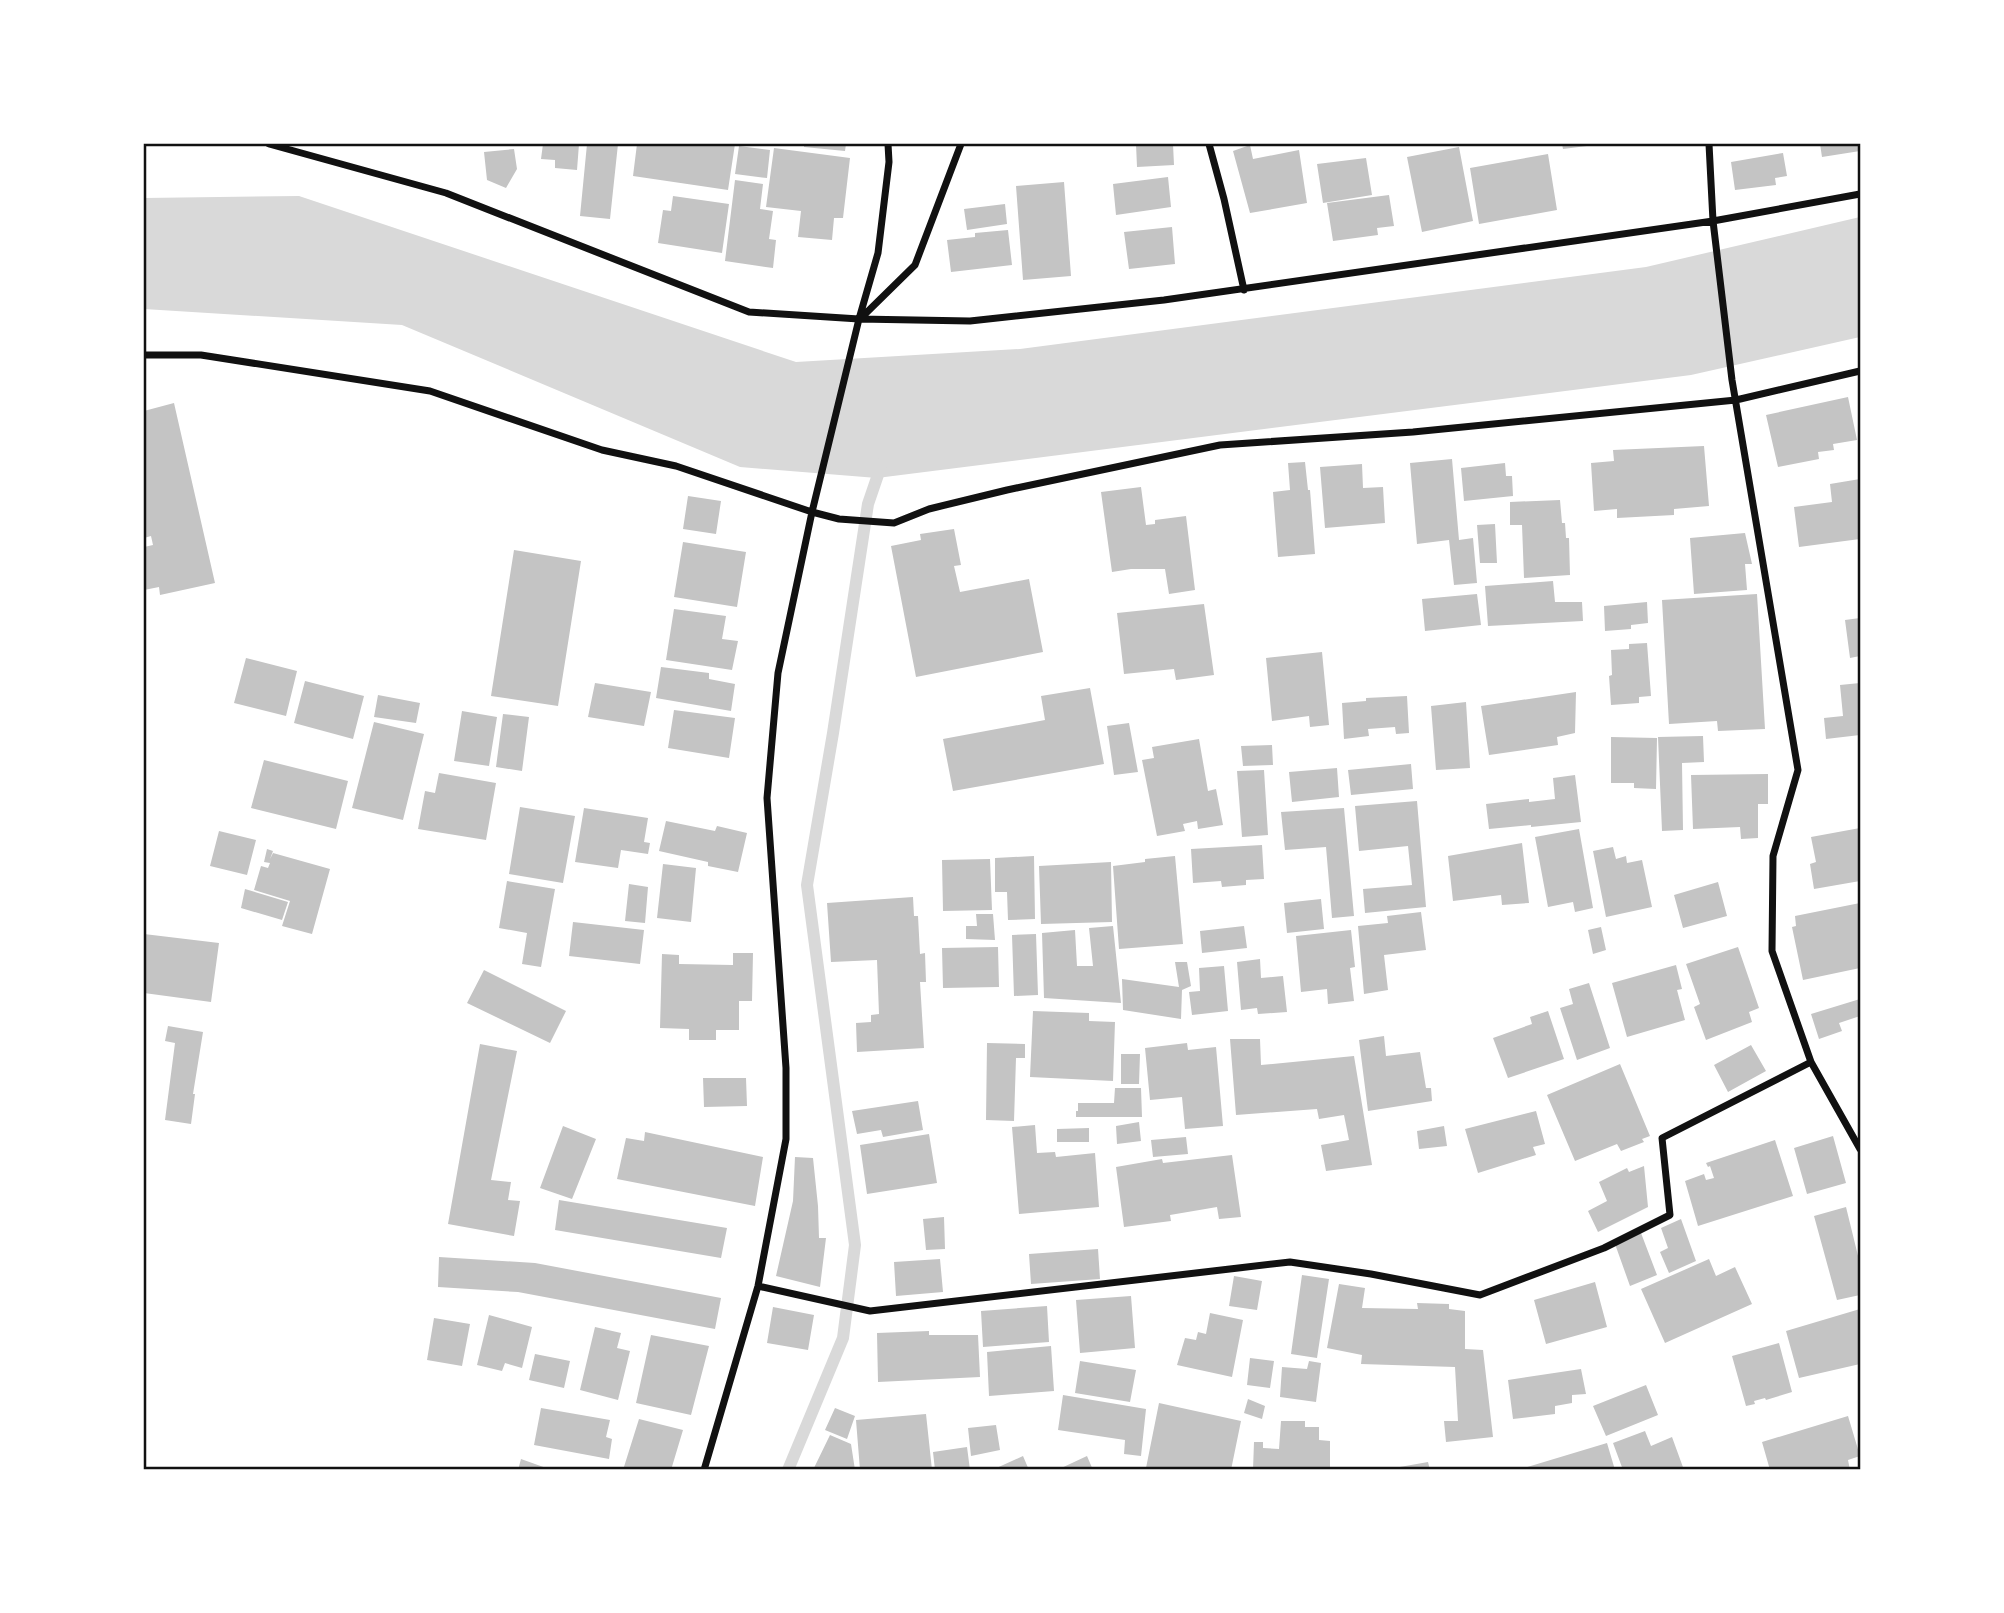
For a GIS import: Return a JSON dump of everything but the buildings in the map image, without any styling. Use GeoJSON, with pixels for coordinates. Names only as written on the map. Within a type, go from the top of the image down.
{"type":"FeatureCollection","features":[{"type":"Feature","properties":{"kind":"street"},"geometry":{"type":"LineString","coordinates":[[269,144],[446,193],[748,312],[859,319],[970,321],[1244,290],[1713,221],[1860,194]]}},
{"type":"Feature","properties":{"kind":"street"},"geometry":{"type":"LineString","coordinates":[[705,1469],[758,1286],[786,1139],[786,1069],[767,798],[778,673],[816,495],[878,253],[889,162],[888,144]]}},
{"type":"Feature","properties":{"kind":"street"},"geometry":{"type":"LineString","coordinates":[[859,319],[915,265],[961,144]]}},
{"type":"Feature","properties":{"kind":"street"},"geometry":{"type":"LineString","coordinates":[[1209,144],[1244,290]]}},
{"type":"Feature","properties":{"kind":"street"},"geometry":{"type":"LineString","coordinates":[[1709,144],[1713,221],[1732,380],[1798,769],[1773,856],[1772,951],[1811,1062],[1860,1149]]}},
{"type":"Feature","properties":{"kind":"street"},"geometry":{"type":"LineString","coordinates":[[144,355],[201,355],[430,391],[602,450],[676,466],[812,512],[839,519],[894,523],[929,509],[1007,490],[1220,445],[1413,432],[1736,400],[1860,371]]}},
{"type":"Feature","properties":{"kind":"street"},"geometry":{"type":"LineString","coordinates":[[758,1286],[870,1311],[1290,1262],[1480,1295],[1604,1248],[1670,1215],[1662,1138],[1811,1062]]}},
{"type":"Feature","properties":{"kind":"shaded area"},"geometry":{"type":"Polygon","coordinates":[[[299,196],[796,362],[1020,349],[1646,267],[1860,217],[1860,337],[1691,375],[877,478],[740,467],[402,325],[144,309],[144,198],[299,196]]]}},
{"type":"Feature","properties":{"kind":"waterway"},"geometry":{"type":"LineString","coordinates":[[788,1470],[843,1338],[855,1245],[807,885],[868,504],[882,463]]}}]}
